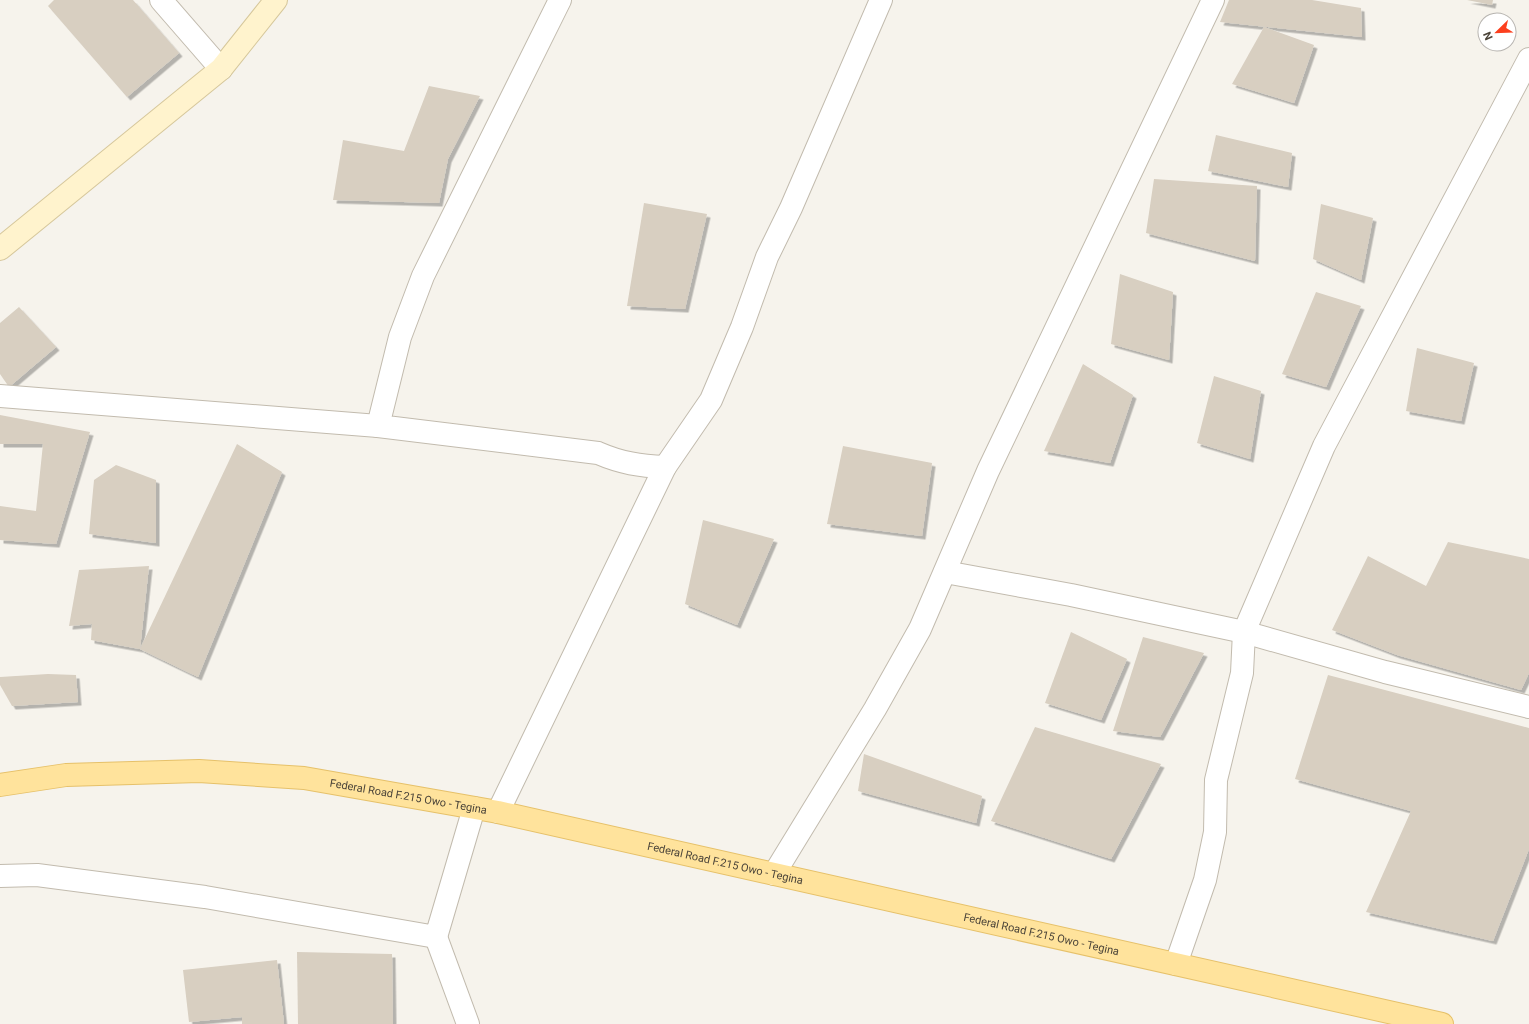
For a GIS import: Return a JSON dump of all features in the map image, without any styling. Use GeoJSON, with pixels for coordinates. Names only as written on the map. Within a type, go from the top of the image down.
{"type":"FeatureCollection","features":[{"type":"Feature","properties":{"kind":"main road"},"geometry":{"type":"LineString","coordinates":[[0,249],[221,69],[276,0]]}},
{"type":"Feature","properties":{"kind":"main road","name":"Federal Road F.215 Owo - Tegina"},"geometry":{"type":"LineString","coordinates":[[0,785],[66,775],[199,771],[304,778],[498,812],[1442,1024]]}},
{"type":"Feature","properties":{"kind":"street"},"geometry":{"type":"LineString","coordinates":[[161,0],[221,69]]}},
{"type":"Feature","properties":{"kind":"street"},"geometry":{"type":"LineString","coordinates":[[378,426],[400,337],[423,276],[560,0]]}},
{"type":"Feature","properties":{"kind":"street"},"geometry":{"type":"LineString","coordinates":[[498,812],[665,467],[711,400],[742,327],[767,257],[791,208],[881,0]]}},
{"type":"Feature","properties":{"kind":"street"},"geometry":{"type":"LineString","coordinates":[[774,874],[879,703],[920,629],[988,471],[1213,0]]}},
{"type":"Feature","properties":{"kind":"street"},"geometry":{"type":"LineString","coordinates":[[1176,964],[1205,880],[1215,832],[1216,780],[1242,672],[1244,632],[1324,446],[1529,59]]}},
{"type":"Feature","properties":{"kind":"street"},"geometry":{"type":"LineString","coordinates":[[0,396],[378,426],[598,453],[621,462],[643,466],[665,467]]}},
{"type":"Feature","properties":{"kind":"street"},"geometry":{"type":"LineString","coordinates":[[945,572],[1071,595],[1244,632],[1385,672],[1529,707]]}},
{"type":"Feature","properties":{"kind":"street"},"geometry":{"type":"LineString","coordinates":[[468,1024],[436,937],[474,808]]}},
{"type":"Feature","properties":{"kind":"street"},"geometry":{"type":"LineString","coordinates":[[0,876],[37,875],[205,897],[436,937]]}},
{"type":"Feature","properties":{"kind":"building"},"geometry":{"type":"Polygon","coordinates":[[[54,0],[133,0],[179,53],[127,97],[48,6],[54,0]]]}},
{"type":"Feature","properties":{"kind":"building"},"geometry":{"type":"Polygon","coordinates":[[[1229,0],[1312,0],[1361,8],[1362,37],[1220,22],[1229,0]]]}},
{"type":"Feature","properties":{"kind":"building"},"geometry":{"type":"Polygon","coordinates":[[[1467,0],[1493,0],[1492,5],[1467,0]]]}},
{"type":"Feature","properties":{"kind":"building"},"geometry":{"type":"Polygon","coordinates":[[[1264,27],[1314,45],[1294,103],[1232,84],[1264,27]]]}},
{"type":"Feature","properties":{"kind":"building"},"geometry":{"type":"Polygon","coordinates":[[[429,86],[480,96],[448,159],[439,203],[333,200],[343,140],[404,151],[429,86]]]}},
{"type":"Feature","properties":{"kind":"building"},"geometry":{"type":"Polygon","coordinates":[[[1216,135],[1292,153],[1288,187],[1208,171],[1216,135]]]}},
{"type":"Feature","properties":{"kind":"building"},"geometry":{"type":"Polygon","coordinates":[[[1154,179],[1257,186],[1255,261],[1146,233],[1154,179]]]}},
{"type":"Feature","properties":{"kind":"building"},"geometry":{"type":"Polygon","coordinates":[[[644,203],[707,214],[685,309],[627,306],[644,203]]]}},
{"type":"Feature","properties":{"kind":"building"},"geometry":{"type":"Polygon","coordinates":[[[1321,204],[1373,218],[1361,280],[1313,259],[1321,204]]]}},
{"type":"Feature","properties":{"kind":"building"},"geometry":{"type":"Polygon","coordinates":[[[1120,274],[1173,292],[1169,360],[1111,344],[1120,274]]]}},
{"type":"Feature","properties":{"kind":"building"},"geometry":{"type":"Polygon","coordinates":[[[1316,292],[1361,306],[1326,387],[1282,374],[1316,292]]]}},
{"type":"Feature","properties":{"kind":"building"},"geometry":{"type":"Polygon","coordinates":[[[19,307],[56,347],[9,387],[0,374],[0,323],[19,307]]]}},
{"type":"Feature","properties":{"kind":"building"},"geometry":{"type":"Polygon","coordinates":[[[1417,348],[1474,363],[1461,421],[1406,411],[1417,348]]]}},
{"type":"Feature","properties":{"kind":"building"},"geometry":{"type":"Polygon","coordinates":[[[1083,364],[1133,395],[1110,463],[1044,451],[1083,364]]]}},
{"type":"Feature","properties":{"kind":"building"},"geometry":{"type":"Polygon","coordinates":[[[1214,376],[1261,391],[1250,459],[1197,443],[1214,376]]]}},
{"type":"Feature","properties":{"kind":"building"},"geometry":{"type":"Polygon","coordinates":[[[0,415],[90,432],[56,544],[0,540],[0,506],[36,511],[43,444],[0,444],[0,415]]]}},
{"type":"Feature","properties":{"kind":"building"},"geometry":{"type":"Polygon","coordinates":[[[237,444],[282,472],[198,677],[140,649],[237,444]]]}},
{"type":"Feature","properties":{"kind":"building"},"geometry":{"type":"Polygon","coordinates":[[[843,446],[932,463],[922,536],[827,524],[843,446]]]}},
{"type":"Feature","properties":{"kind":"building"},"geometry":{"type":"Polygon","coordinates":[[[116,465],[156,480],[156,543],[89,534],[94,480],[116,465]]]}},
{"type":"Feature","properties":{"kind":"building"},"geometry":{"type":"Polygon","coordinates":[[[703,520],[774,539],[737,625],[685,604],[703,520]]]}},
{"type":"Feature","properties":{"kind":"building"},"geometry":{"type":"Polygon","coordinates":[[[1448,542],[1529,559],[1529,673],[1521,690],[1397,655],[1332,630],[1368,556],[1426,586],[1448,542]]]}},
{"type":"Feature","properties":{"kind":"building"},"geometry":{"type":"Polygon","coordinates":[[[149,566],[140,649],[91,640],[92,624],[69,626],[79,570],[149,566]]]}},
{"type":"Feature","properties":{"kind":"building"},"geometry":{"type":"Polygon","coordinates":[[[1071,632],[1127,659],[1101,720],[1045,703],[1071,632]]]}},
{"type":"Feature","properties":{"kind":"building"},"geometry":{"type":"Polygon","coordinates":[[[1143,637],[1204,653],[1160,737],[1113,731],[1143,637]]]}},
{"type":"Feature","properties":{"kind":"building"},"geometry":{"type":"Polygon","coordinates":[[[48,674],[76,675],[78,702],[12,706],[0,685],[0,677],[48,674]]]}},
{"type":"Feature","properties":{"kind":"building"},"geometry":{"type":"Polygon","coordinates":[[[1328,675],[1529,728],[1529,849],[1493,941],[1366,912],[1411,811],[1295,779],[1328,675]]]}},
{"type":"Feature","properties":{"kind":"building"},"geometry":{"type":"Polygon","coordinates":[[[1035,727],[1161,764],[1111,859],[991,821],[1035,727]]]}},
{"type":"Feature","properties":{"kind":"building"},"geometry":{"type":"Polygon","coordinates":[[[864,754],[982,796],[976,823],[858,791],[864,754]]]}},
{"type":"Feature","properties":{"kind":"building"},"geometry":{"type":"Polygon","coordinates":[[[297,952],[392,954],[393,1024],[298,1024],[297,952]]]}},
{"type":"Feature","properties":{"kind":"building"},"geometry":{"type":"Polygon","coordinates":[[[277,960],[284,1024],[242,1024],[242,1017],[189,1022],[183,970],[277,960]]]}}]}
